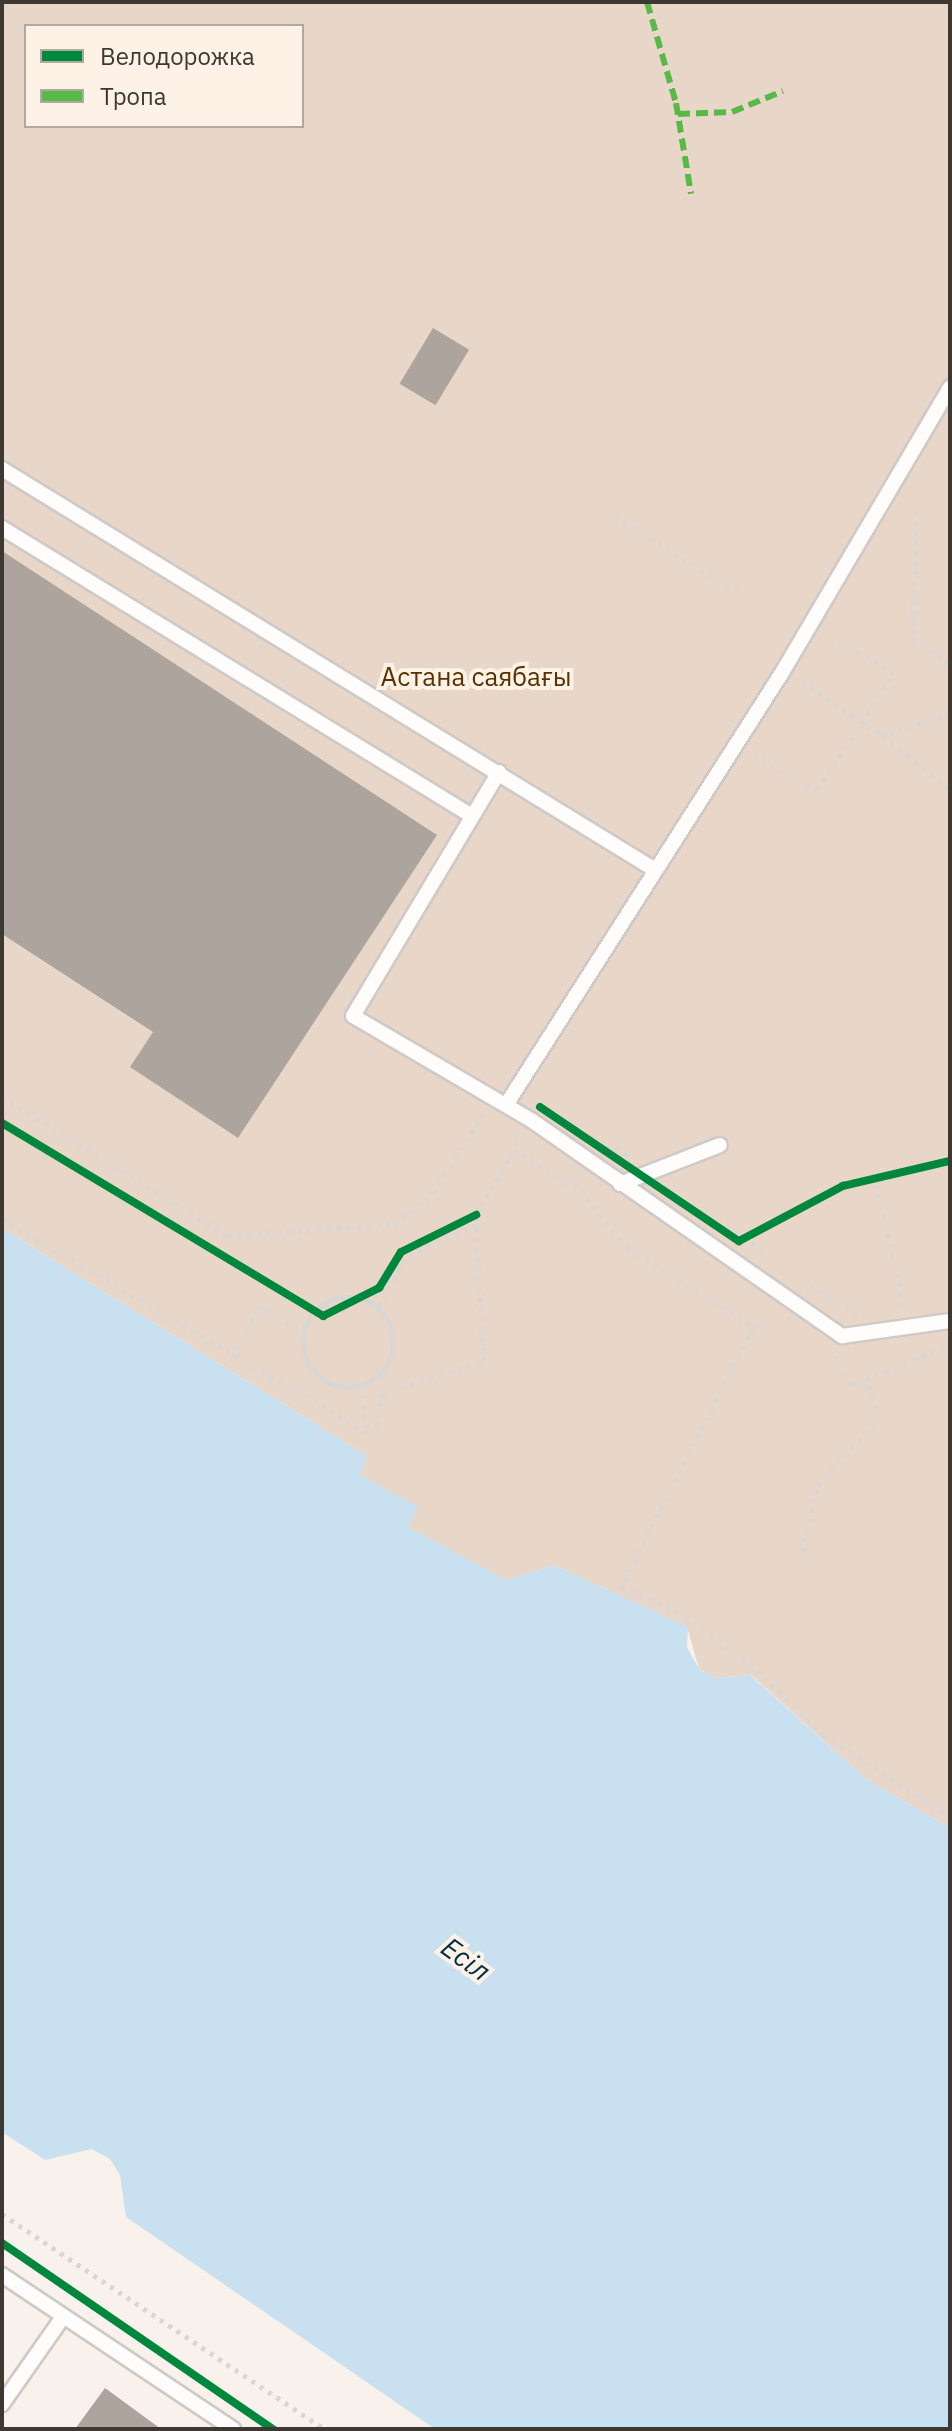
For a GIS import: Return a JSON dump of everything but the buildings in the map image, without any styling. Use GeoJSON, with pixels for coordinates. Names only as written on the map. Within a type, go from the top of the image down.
{"type":"FeatureCollection","features":[{"type":"Feature","properties":{"kind":"lane"},"geometry":{"type":"LineString","coordinates":[[500,1101],[655,870],[783,671],[950,387]]}},
{"type":"Feature","properties":{"kind":"lane"},"geometry":{"type":"LineString","coordinates":[[2,469],[655,870]]}},
{"type":"Feature","properties":{"kind":"lane"},"geometry":{"type":"LineString","coordinates":[[2,528],[472,816]]}},
{"type":"Feature","properties":{"kind":"lane"},"geometry":{"type":"LineString","coordinates":[[499,772],[353,1016],[531,1120],[842,1336],[950,1321]]}},
{"type":"Feature","properties":{"kind":"lane"},"geometry":{"type":"LineString","coordinates":[[620,1184],[720,1145]]}},
{"type":"Feature","properties":{"kind":"lane"},"geometry":{"type":"LineString","coordinates":[[2,2275],[233,2429]]}},
{"type":"Feature","properties":{"kind":"lane"},"geometry":{"type":"LineString","coordinates":[[2,2404],[63,2317]]}},
{"type":"Feature","properties":{"kind":"path"},"geometry":{"type":"LineString","coordinates":[[917,511],[912,639],[950,665]]}},
{"type":"Feature","properties":{"kind":"path"},"geometry":{"type":"LineString","coordinates":[[615,517],[740,593]]}},
{"type":"Feature","properties":{"kind":"path"},"geometry":{"type":"LineString","coordinates":[[754,755],[817,790],[894,674],[834,638]]}},
{"type":"Feature","properties":{"kind":"path"},"geometry":{"type":"LineString","coordinates":[[783,671],[883,736],[950,791]]}},
{"type":"Feature","properties":{"kind":"path"},"geometry":{"type":"LineString","coordinates":[[883,736],[950,713]]}},
{"type":"Feature","properties":{"kind":"path"},"geometry":{"type":"LineString","coordinates":[[2,1097],[227,1236],[393,1224],[434,1193],[500,1101]]}},
{"type":"Feature","properties":{"kind":"path"},"geometry":{"type":"LineString","coordinates":[[2,1219],[232,1357],[374,1436],[382,1394],[483,1361],[476,1220],[531,1120]]}},
{"type":"Feature","properties":{"kind":"path"},"geometry":{"type":"LineString","coordinates":[[601,1146],[641,1176]]}},
{"type":"Feature","properties":{"kind":"path"},"geometry":{"type":"LineString","coordinates":[[514,1149],[580,1191],[628,1248],[753,1327]]}},
{"type":"Feature","properties":{"kind":"path"},"geometry":{"type":"LineString","coordinates":[[864,1179],[886,1172]]}},
{"type":"Feature","properties":{"kind":"path"},"geometry":{"type":"LineString","coordinates":[[875,1175],[904,1310]]}},
{"type":"Feature","properties":{"kind":"path"},"geometry":{"type":"LineString","coordinates":[[305,1307],[323,1316],[361,1298],[379,1288],[401,1252],[476,1220]]}},
{"type":"Feature","properties":{"kind":"path"},"geometry":{"type":"LineString","coordinates":[[378,1306],[409,1255],[476,1220]]}},
{"type":"Feature","properties":{"kind":"path"},"geometry":{"type":"LineString","coordinates":[[717,1224],[739,1241],[754,1231]]}},
{"type":"Feature","properties":{"kind":"path"},"geometry":{"type":"LineString","coordinates":[[744,1236],[780,1264]]}},
{"type":"Feature","properties":{"kind":"path"},"geometry":{"type":"LineString","coordinates":[[805,1281],[870,1316]]}},
{"type":"Feature","properties":{"kind":"path"},"geometry":{"type":"LineString","coordinates":[[232,1357],[259,1307],[304,1332],[317,1375],[361,1385],[384,1370],[394,1344],[378,1306],[361,1298]]}},
{"type":"Feature","properties":{"kind":"path"},"geometry":{"type":"LineString","coordinates":[[894,1314],[915,1307]]}},
{"type":"Feature","properties":{"kind":"path"},"geometry":{"type":"LineString","coordinates":[[776,1318],[763,1311],[753,1327],[621,1587],[685,1616],[757,1670],[823,1735],[950,1817]]}},
{"type":"Feature","properties":{"kind":"path"},"geometry":{"type":"LineString","coordinates":[[304,1332],[315,1312]]}},
{"type":"Feature","properties":{"kind":"path"},"geometry":{"type":"LineString","coordinates":[[826,1350],[838,1358],[851,1385],[950,1346]]}},
{"type":"Feature","properties":{"kind":"path"},"geometry":{"type":"LineString","coordinates":[[800,1561],[818,1486],[879,1418],[866,1379]]}},
{"type":"Feature","properties":{"kind":"path"},"geometry":{"type":"LineString","coordinates":[[361,1385],[368,1433]]}},
{"type":"Feature","properties":{"kind":"path"},"geometry":{"type":"LineString","coordinates":[[2,2214],[324,2429]]}},
{"type":"Feature","properties":{"kind":"green space","name":"Астана саябағы"},"geometry":{"type":"Polygon","coordinates":[[[2,2],[950,2],[950,1828],[866,1779],[751,1675],[715,1678],[699,1669],[687,1627],[554,1565],[506,1581],[407,1527],[359,1474],[367,1456],[2,1228],[2,2]]]}},
{"type":"Feature","properties":{"kind":"water","name":"Есіл"},"geometry":{"type":"Polygon","coordinates":[[[2,1228],[367,1456],[360,1475],[418,1507],[408,1527],[506,1580],[554,1565],[688,1627],[687,1647],[699,1669],[715,1678],[750,1675],[866,1779],[950,1828],[950,2429],[435,2429],[126,2217],[120,2175],[110,2159],[92,2149],[45,2160],[2,2132],[2,1228]]]}},
{"type":"Feature","properties":{"kind":"marked path"},"geometry":{"type":"LineString","coordinates":[[647,2],[676,103],[691,194]]}},
{"type":"Feature","properties":{"kind":"marked path"},"geometry":{"type":"LineString","coordinates":[[678,114],[732,112],[783,91]]}},
{"type":"Feature","properties":{"kind":"cycle path"},"geometry":{"type":"LineString","coordinates":[[540,1107],[739,1241],[843,1186],[950,1161]]}},
{"type":"Feature","properties":{"kind":"cycle path"},"geometry":{"type":"LineString","coordinates":[[2,1123],[323,1316],[379,1288],[401,1252],[476,1215]]}},
{"type":"Feature","properties":{"kind":"cycle path"},"geometry":{"type":"LineString","coordinates":[[2,2243],[273,2429]]}}]}
